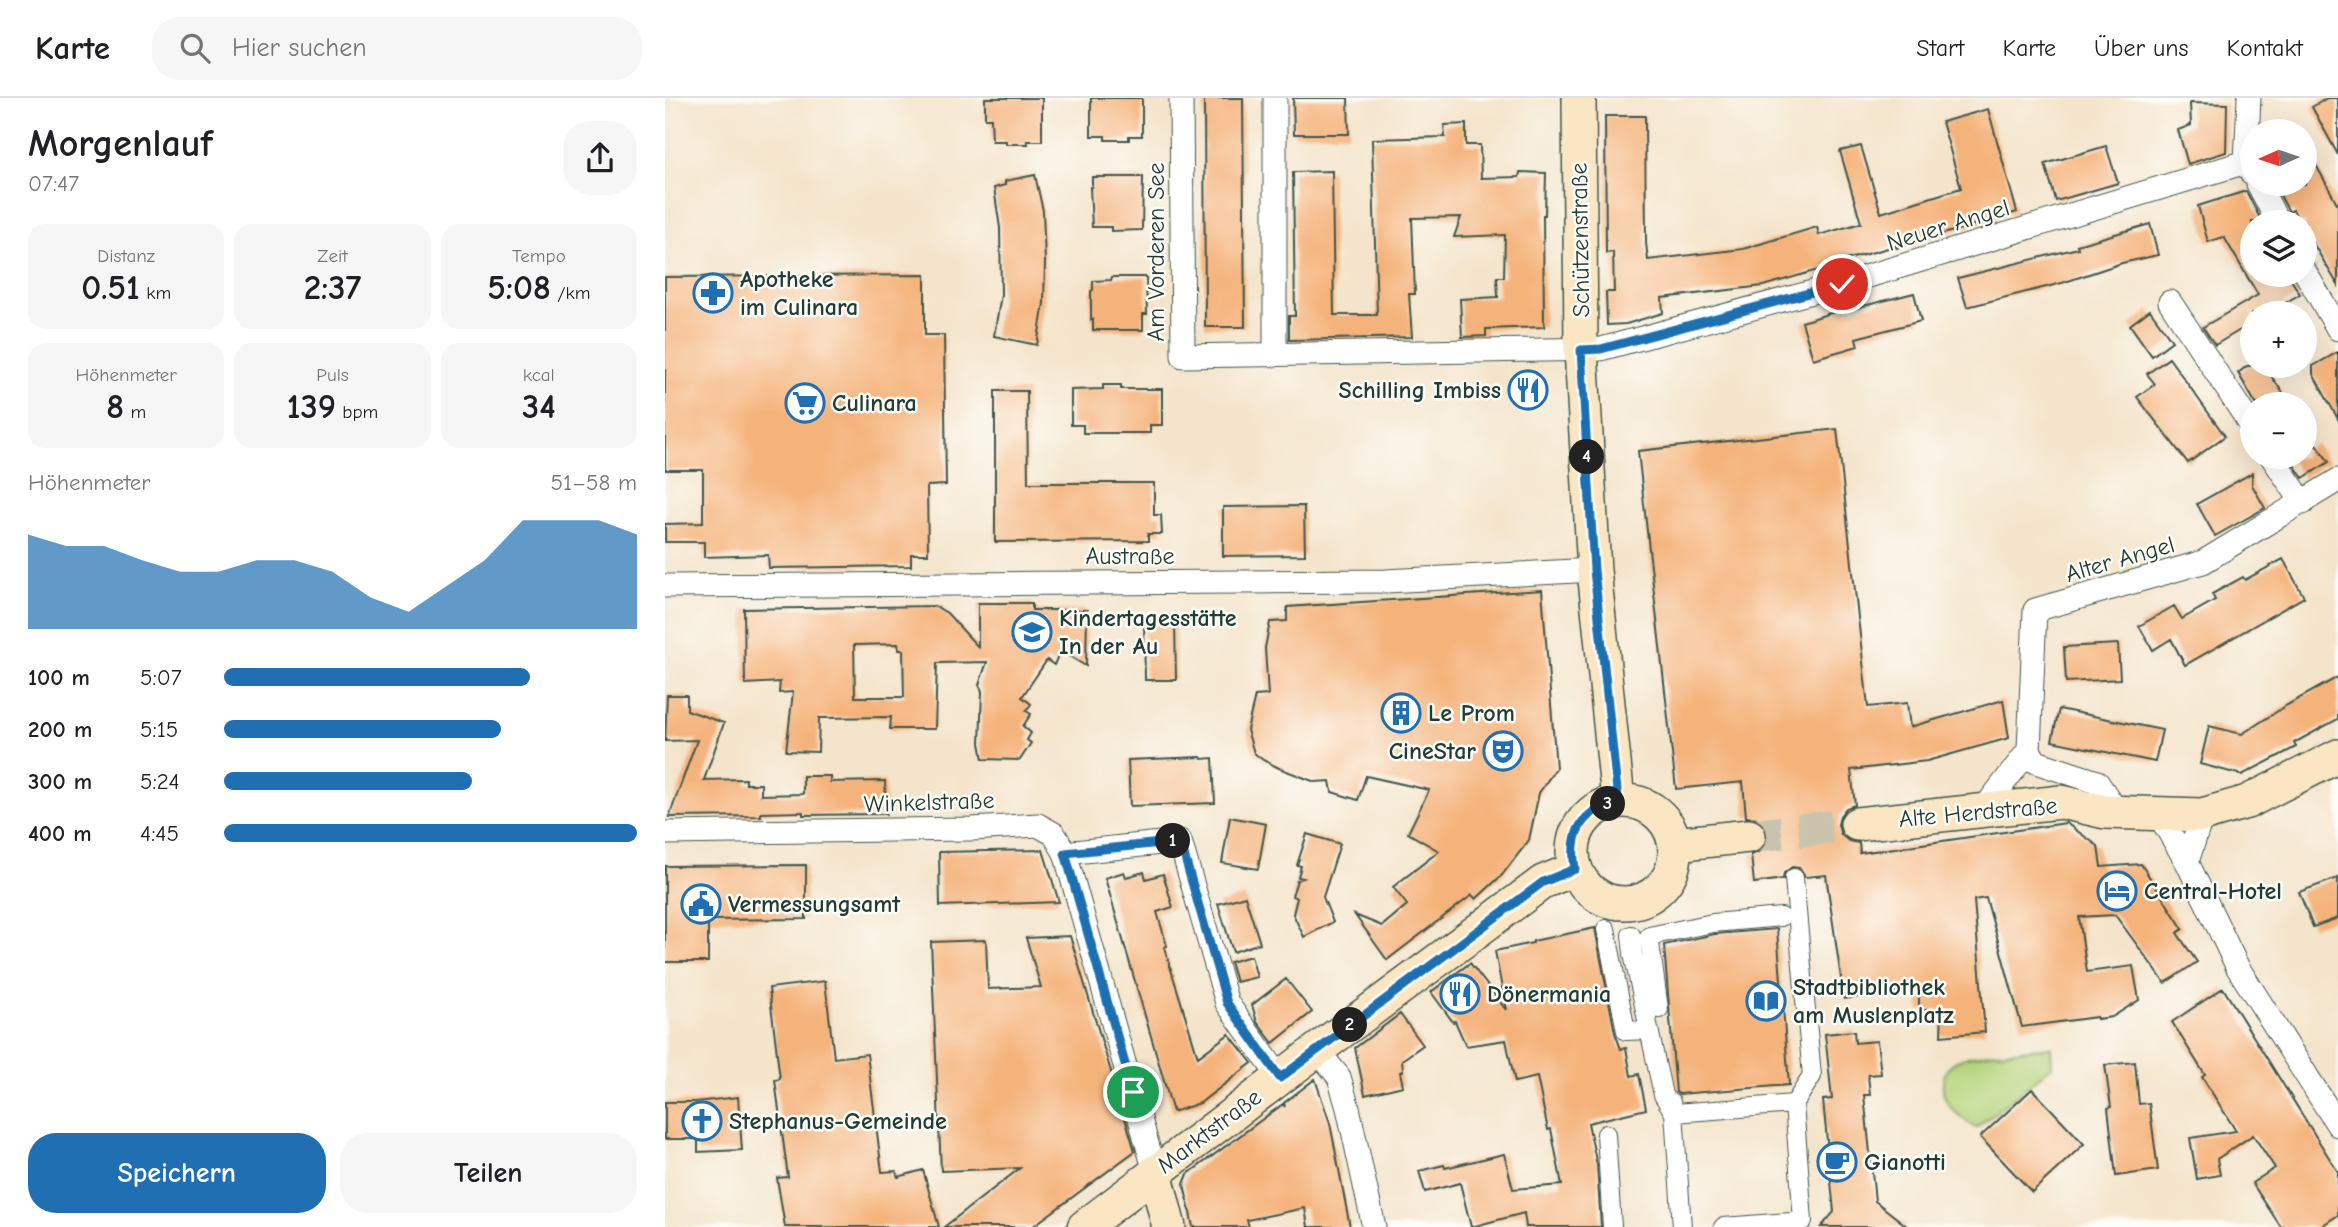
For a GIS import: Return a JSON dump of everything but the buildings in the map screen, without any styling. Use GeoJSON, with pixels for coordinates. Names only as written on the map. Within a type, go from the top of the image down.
{"type":"FeatureCollection","features":[{"type":"Feature","properties":{"kind":"main road","name":"Schützenstraße"},"geometry":{"type":"LineString","coordinates":[[1579,98],[1581,350],[1594,570],[1618,800]]}},
{"type":"Feature","properties":{"kind":"main road","name":"Alte Herdstraße"},"geometry":{"type":"LineString","coordinates":[[1857,824],[2061,802],[2117,813],[2202,815],[2247,802],[2338,756]]}},
{"type":"Feature","properties":{"kind":"main road"},"geometry":{"type":"LineString","coordinates":[[1618,800],[1634,801],[1655,811],[1670,829],[1675,844],[1674,863],[1667,881],[1654,894],[1636,902],[1617,904],[1599,898],[1584,886],[1575,869],[1572,851],[1576,833],[1586,817],[1600,806],[1618,800]]}},
{"type":"Feature","properties":{"kind":"main road"},"geometry":{"type":"LineString","coordinates":[[1675,844],[1749,836]]}},
{"type":"Feature","properties":{"kind":"main road","name":"Marktstraße"},"geometry":{"type":"LineString","coordinates":[[1084,1227],[1543,882],[1575,869]]}},
{"type":"Feature","properties":{"kind":"main road"},"geometry":{"type":"LineString","coordinates":[[1155,1172],[1169,1227]]}},
{"type":"Feature","properties":{"kind":"street","name":"Am Vorderen See"},"geometry":{"type":"LineString","coordinates":[[1181,98],[1183,356],[1581,350]]}},
{"type":"Feature","properties":{"kind":"street"},"geometry":{"type":"LineString","coordinates":[[1275,98],[1275,355]]}},
{"type":"Feature","properties":{"kind":"street"},"geometry":{"type":"LineString","coordinates":[[2249,98],[2249,119]]}},
{"type":"Feature","properties":{"kind":"street","name":"Neuer Angel"},"geometry":{"type":"LineString","coordinates":[[1581,350],[1601,349],[1842,284],[2240,171]]}},
{"type":"Feature","properties":{"kind":"street"},"geometry":{"type":"LineString","coordinates":[[2314,287],[2338,329]]}},
{"type":"Feature","properties":{"kind":"street"},"geometry":{"type":"LineString","coordinates":[[2170,302],[2240,409]]}},
{"type":"Feature","properties":{"kind":"street"},"geometry":{"type":"LineString","coordinates":[[2280,469],[2303,503]]}},
{"type":"Feature","properties":{"kind":"street","name":"Alter Angel"},"geometry":{"type":"LineString","coordinates":[[2029,750],[2035,610],[2203,562],[2338,480]]}},
{"type":"Feature","properties":{"kind":"street","name":"Austraße"},"geometry":{"type":"LineString","coordinates":[[665,586],[1386,581],[1594,570]]}},
{"type":"Feature","properties":{"kind":"street"},"geometry":{"type":"LineString","coordinates":[[1983,810],[2029,750],[2036,762],[2097,782],[2117,813]]}},
{"type":"Feature","properties":{"kind":"street"},"geometry":{"type":"LineString","coordinates":[[2159,815],[2187,862],[2238,968],[2338,1125]]}},
{"type":"Feature","properties":{"kind":"street"},"geometry":{"type":"LineString","coordinates":[[2187,862],[2202,815]]}},
{"type":"Feature","properties":{"kind":"street","name":"Winkelstraße"},"geometry":{"type":"LineString","coordinates":[[665,833],[972,829],[1038,825],[1054,834],[1065,853]]}},
{"type":"Feature","properties":{"kind":"street"},"geometry":{"type":"LineString","coordinates":[[1155,1172],[1065,853],[1180,841],[1227,1003],[1280,1078]]}},
{"type":"Feature","properties":{"kind":"street"},"geometry":{"type":"LineString","coordinates":[[1723,1227],[1805,1224],[1794,1104],[1812,1076],[1794,878]]}},
{"type":"Feature","properties":{"kind":"street"},"geometry":{"type":"LineString","coordinates":[[1659,1009],[1649,936],[1713,923],[1781,917]]}},
{"type":"Feature","properties":{"kind":"street"},"geometry":{"type":"LineString","coordinates":[[1606,929],[1626,1031],[1649,1030]]}},
{"type":"Feature","properties":{"kind":"street"},"geometry":{"type":"LineString","coordinates":[[1631,935],[1663,1095],[1674,1113]]}},
{"type":"Feature","properties":{"kind":"street"},"geometry":{"type":"LineString","coordinates":[[1317,1050],[1339,1077],[1374,1227]]}},
{"type":"Feature","properties":{"kind":"street"},"geometry":{"type":"LineString","coordinates":[[1669,1095],[1674,1113],[1682,1227]]}},
{"type":"Feature","properties":{"kind":"street"},"geometry":{"type":"LineString","coordinates":[[1674,1113],[1794,1104]]}},
{"type":"Feature","properties":{"kind":"street"},"geometry":{"type":"LineString","coordinates":[[1607,1134],[1612,1227]]}},
{"type":"Feature","properties":{"kind":"green space"},"geometry":{"type":"Polygon","coordinates":[[[2051,1047],[2052,1066],[1976,1128],[1957,1114],[1948,1103],[1943,1082],[1946,1071],[1953,1063],[1986,1053],[2051,1047]]]}},
{"type":"Feature","properties":{"kind":"tunnel"},"geometry":{"type":"LineString","coordinates":[[1749,836],[1857,824]]}},
{"type":"Feature","properties":{"kind":"place","name":"Apotheke im Culinara"},"geometry":{"type":"Point","coordinates":[713,293]}},
{"type":"Feature","properties":{"kind":"place","name":"Schilling Imbiss"},"geometry":{"type":"Point","coordinates":[1528,390]}},
{"type":"Feature","properties":{"kind":"place","name":"Culinara"},"geometry":{"type":"Point","coordinates":[805,403]}},
{"type":"Feature","properties":{"kind":"place","name":"Kindertagesstätte In der Au"},"geometry":{"type":"Point","coordinates":[1032,632]}},
{"type":"Feature","properties":{"kind":"place","name":"Le Prom"},"geometry":{"type":"Point","coordinates":[1401,713]}},
{"type":"Feature","properties":{"kind":"place","name":"CineStar"},"geometry":{"type":"Point","coordinates":[1503,751]}},
{"type":"Feature","properties":{"kind":"place","name":"Central-Hotel"},"geometry":{"type":"Point","coordinates":[2117,891]}},
{"type":"Feature","properties":{"kind":"place","name":"Vermessungsamt"},"geometry":{"type":"Point","coordinates":[701,904]}},
{"type":"Feature","properties":{"kind":"place","name":"Dönermania"},"geometry":{"type":"Point","coordinates":[1460,994]}},
{"type":"Feature","properties":{"kind":"place","name":"Stadtbibliothek am Muslenplatz"},"geometry":{"type":"Point","coordinates":[1766,1001]}},
{"type":"Feature","properties":{"kind":"place","name":"Stephanus-Gemeinde"},"geometry":{"type":"Point","coordinates":[702,1121]}},
{"type":"Feature","properties":{"kind":"place","name":"Gianotti"},"geometry":{"type":"Point","coordinates":[1837,1162]}},
{"type":"Feature","properties":{"kind":"route"},"geometry":{"type":"LineString","coordinates":[[1133,1092],[1065,853],[1180,841],[1227,1003],[1280,1078],[1543,882],[1575,869],[1572,851],[1576,833],[1586,817],[1600,806],[1618,800],[1594,570],[1581,350],[1601,349],[1842,284]]}}]}
